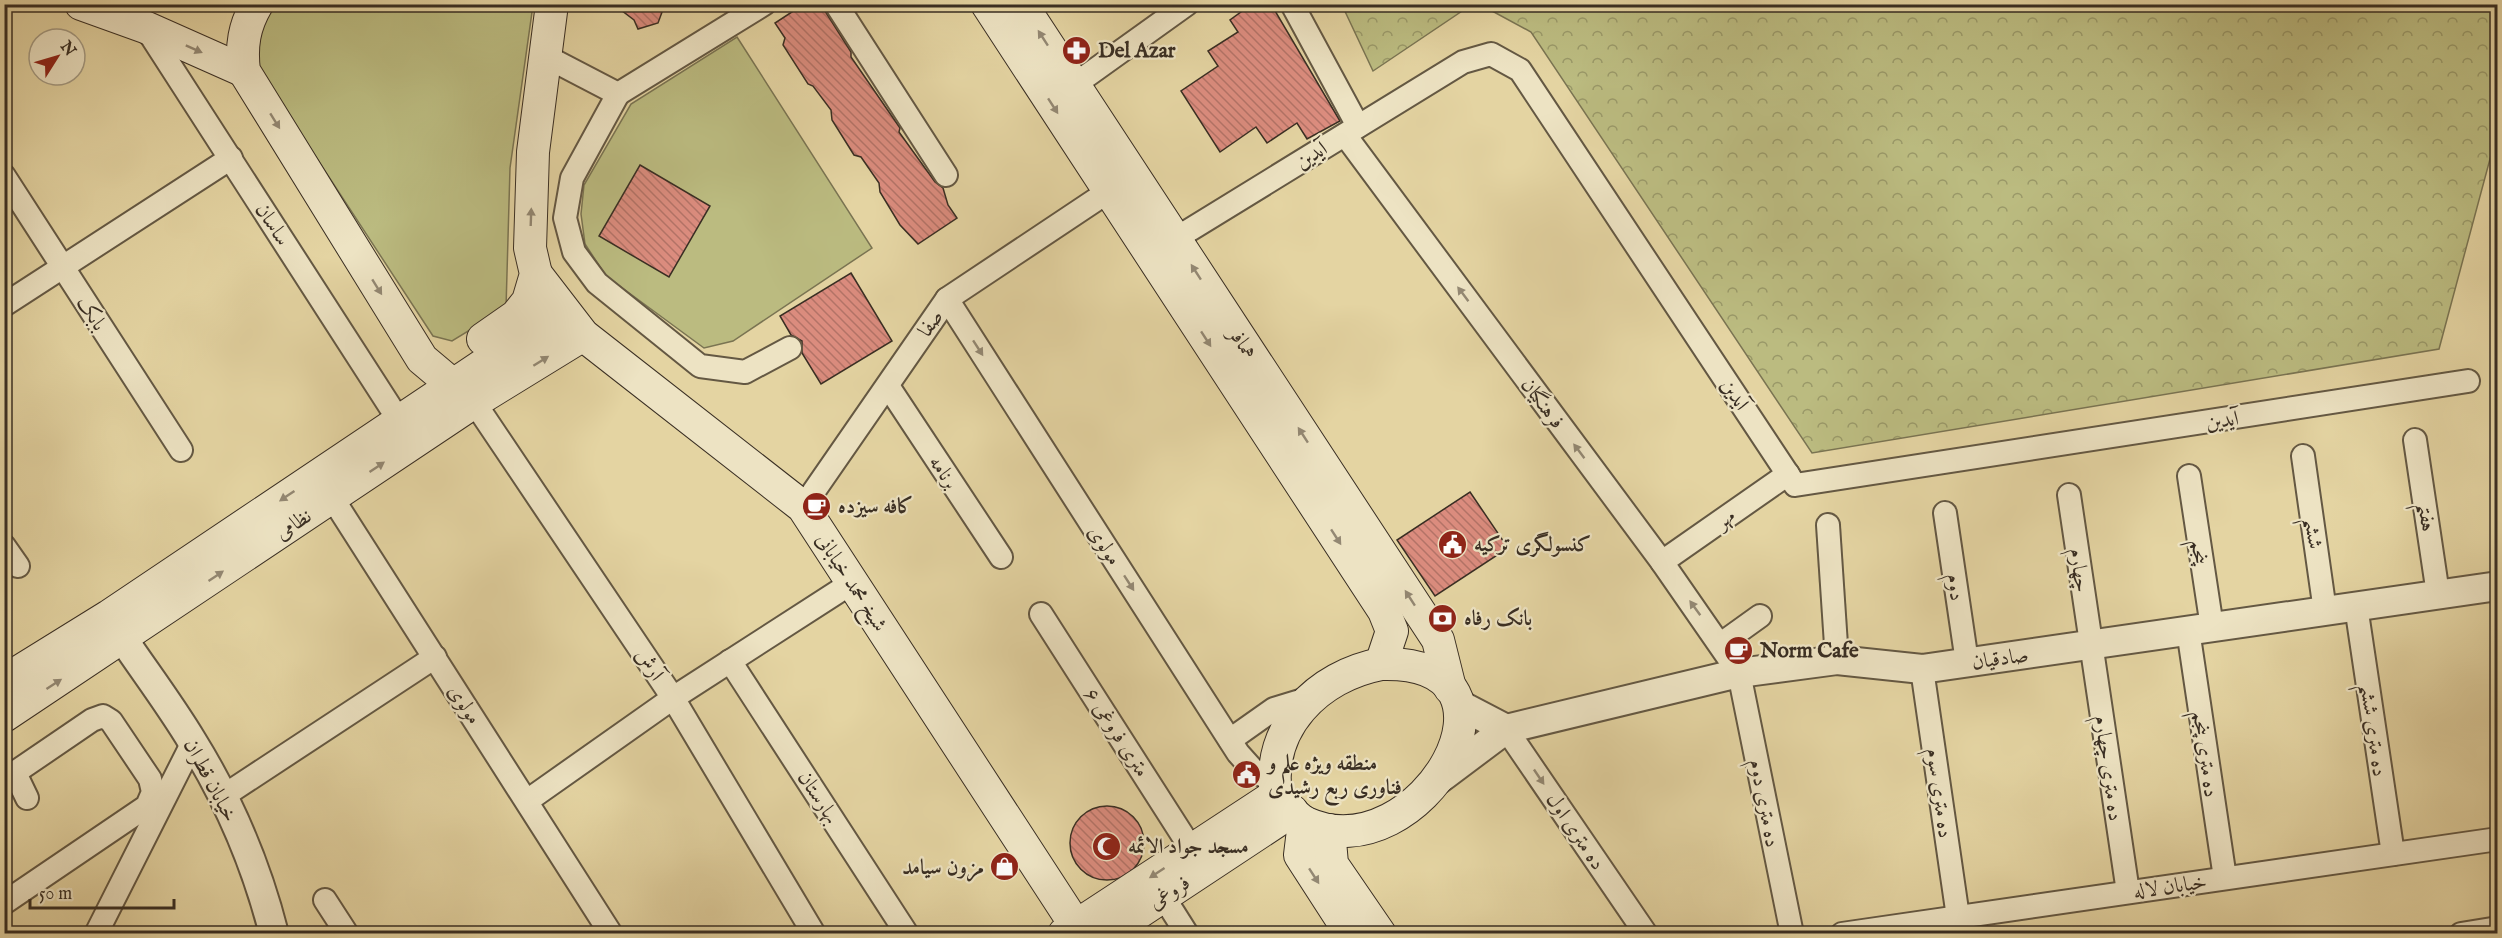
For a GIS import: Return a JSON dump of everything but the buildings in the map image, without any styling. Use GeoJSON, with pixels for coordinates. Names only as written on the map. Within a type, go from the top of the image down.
{"type":"FeatureCollection","features":[{"type":"Feature","properties":{"kind":"main road"},"geometry":{"type":"LineString","coordinates":[[81,4],[145,27],[244,71]]}},
{"type":"Feature","properties":{"kind":"main road"},"geometry":{"type":"LineString","coordinates":[[257,4],[248,21],[242,51],[244,71],[422,359],[462,393]]}},
{"type":"Feature","properties":{"kind":"main road"},"geometry":{"type":"LineString","coordinates":[[422,359],[435,363],[447,362],[516,316],[528,301],[536,274],[530,248],[533,152],[552,4]]}},
{"type":"Feature","properties":{"kind":"main road","name":"همافر"},"geometry":{"type":"LineString","coordinates":[[987,4],[1109,191],[1322,489],[1438,640],[1455,696]]}},
{"type":"Feature","properties":{"kind":"main road","name":"همافر"},"geometry":{"type":"LineString","coordinates":[[1021,4],[1175,239],[1322,489],[1384,611],[1392,632],[1382,664]]}},
{"type":"Feature","properties":{"kind":"main road","name":"شیخ محمد خیابانی"},"geometry":{"type":"LineString","coordinates":[[536,274],[562,312],[583,334],[803,507],[853,582],[1070,930]]}},
{"type":"Feature","properties":{"kind":"main road","name":"نظامی"},"geometry":{"type":"LineString","coordinates":[[4,716],[116,627],[462,393],[562,312]]}},
{"type":"Feature","properties":{"kind":"main road","name":"نظامی"},"geometry":{"type":"LineString","coordinates":[[325,487],[400,422],[583,334]]}},
{"type":"Feature","properties":{"kind":"main road","name":"نظامی"},"geometry":{"type":"LineString","coordinates":[[4,681],[116,627]]}},
{"type":"Feature","properties":{"kind":"main road"},"geometry":{"type":"LineString","coordinates":[[1295,808],[1374,825],[1393,817],[1424,795],[1438,780],[1458,739],[1455,696],[1431,671],[1406,664],[1382,664],[1360,668],[1342,676],[1310,698],[1296,713],[1285,732],[1276,754],[1295,808],[1300,855],[1351,933]]}},
{"type":"Feature","properties":{"kind":"main road"},"geometry":{"type":"LineString","coordinates":[[1295,808],[1380,933]]}},
{"type":"Feature","properties":{"kind":"main road","name":"فروغى"},"geometry":{"type":"LineString","coordinates":[[1070,930],[1192,850],[1295,808]]}},
{"type":"Feature","properties":{"kind":"main road","name":"فروغى"},"geometry":{"type":"LineString","coordinates":[[1106,933],[1295,808]]}},
{"type":"Feature","properties":{"kind":"street"},"geometry":{"type":"LineString","coordinates":[[764,4],[618,94],[572,178],[565,218],[574,252],[597,283],[700,366],[745,372],[790,348]]}},
{"type":"Feature","properties":{"kind":"street"},"geometry":{"type":"LineString","coordinates":[[836,4],[946,175]]}},
{"type":"Feature","properties":{"kind":"street"},"geometry":{"type":"LineString","coordinates":[[1074,85],[1187,4]]}},
{"type":"Feature","properties":{"kind":"street","name":"فرهنگیان"},"geometry":{"type":"LineString","coordinates":[[1292,4],[1351,130],[1721,644],[1739,673]]}},
{"type":"Feature","properties":{"kind":"street","name":"ساسان"},"geometry":{"type":"LineString","coordinates":[[145,27],[400,422]]}},
{"type":"Feature","properties":{"kind":"street","name":"آیدین"},"geometry":{"type":"LineString","coordinates":[[1175,239],[1463,62],[1491,54],[1521,70],[1795,485],[2468,381]]}},
{"type":"Feature","properties":{"kind":"street"},"geometry":{"type":"LineString","coordinates":[[545,56],[618,94]]}},
{"type":"Feature","properties":{"kind":"street"},"geometry":{"type":"LineString","coordinates":[[4,305],[231,158]]}},
{"type":"Feature","properties":{"kind":"street","name":"بابک"},"geometry":{"type":"LineString","coordinates":[[4,176],[181,450]]}},
{"type":"Feature","properties":{"kind":"street","name":"صفا"},"geometry":{"type":"LineString","coordinates":[[803,507],[946,299],[1109,191]]}},
{"type":"Feature","properties":{"kind":"street","name":"مولوی"},"geometry":{"type":"LineString","coordinates":[[946,299],[1246,765],[1295,808]]}},
{"type":"Feature","properties":{"kind":"street","name":"برنامه"},"geometry":{"type":"LineString","coordinates":[[888,386],[1001,557]]}},
{"type":"Feature","properties":{"kind":"street","name":"آرش"},"geometry":{"type":"LineString","coordinates":[[462,393],[673,698],[814,933]]}},
{"type":"Feature","properties":{"kind":"street","name":"هفتم"},"geometry":{"type":"LineString","coordinates":[[2415,440],[2438,594]]}},
{"type":"Feature","properties":{"kind":"street","name":"ششم"},"geometry":{"type":"LineString","coordinates":[[2302,456],[2325,610]]}},
{"type":"Feature","properties":{"kind":"street","name":"مهر"},"geometry":{"type":"LineString","coordinates":[[1662,562],[1788,474]]}},
{"type":"Feature","properties":{"kind":"street","name":"پنجم"},"geometry":{"type":"LineString","coordinates":[[2189,476],[2200,629]]}},
{"type":"Feature","properties":{"kind":"street","name":"مولوی"},"geometry":{"type":"LineString","coordinates":[[325,487],[611,933]]}},
{"type":"Feature","properties":{"kind":"street","name":"چهارم"},"geometry":{"type":"LineString","coordinates":[[2069,495],[2091,645]]}},
{"type":"Feature","properties":{"kind":"street","name":"دوم"},"geometry":{"type":"LineString","coordinates":[[1945,513],[1967,662]]}},
{"type":"Feature","properties":{"kind":"street"},"geometry":{"type":"LineString","coordinates":[[1828,525],[1837,660]]}},
{"type":"Feature","properties":{"kind":"street"},"geometry":{"type":"LineString","coordinates":[[4,546],[18,566]]}},
{"type":"Feature","properties":{"kind":"street"},"geometry":{"type":"LineString","coordinates":[[527,801],[673,698],[853,582]]}},
{"type":"Feature","properties":{"kind":"street","name":"صادقیان"},"geometry":{"type":"LineString","coordinates":[[1506,729],[1739,673],[1837,660],[1922,669],[2498,586]]}},
{"type":"Feature","properties":{"kind":"street","name":"ده متری ششم"},"geometry":{"type":"LineString","coordinates":[[2356,606],[2393,854]]}},
{"type":"Feature","properties":{"kind":"street","name":"۶ متری فروغی"},"geometry":{"type":"LineString","coordinates":[[1041,614],[1192,850]]}},
{"type":"Feature","properties":{"kind":"street"},"geometry":{"type":"LineString","coordinates":[[1721,644],[1760,616]]}},
{"type":"Feature","properties":{"kind":"street","name":"خیابان قطران"},"geometry":{"type":"LineString","coordinates":[[116,627],[193,742],[234,819],[268,909],[274,933]]}},
{"type":"Feature","properties":{"kind":"street","name":"ده متری پنجم"},"geometry":{"type":"LineString","coordinates":[[2200,629],[2225,878]]}},
{"type":"Feature","properties":{"kind":"street","name":"ده متری چهارم"},"geometry":{"type":"LineString","coordinates":[[2091,645],[2128,892]]}},
{"type":"Feature","properties":{"kind":"street"},"geometry":{"type":"LineString","coordinates":[[222,797],[435,657]]}},
{"type":"Feature","properties":{"kind":"street","name":"بهارستان"},"geometry":{"type":"LineString","coordinates":[[730,661],[908,933]]}},
{"type":"Feature","properties":{"kind":"street","name":"ده متری سوم"},"geometry":{"type":"LineString","coordinates":[[1922,669],[1958,917]]}},
{"type":"Feature","properties":{"kind":"street","name":"ده متری دوم"},"geometry":{"type":"LineString","coordinates":[[1739,673],[1792,933]]}},
{"type":"Feature","properties":{"kind":"street"},"geometry":{"type":"LineString","coordinates":[[1438,780],[1506,729],[1455,696]]}},
{"type":"Feature","properties":{"kind":"street"},"geometry":{"type":"LineString","coordinates":[[1230,740],[1274,709],[1310,698]]}},
{"type":"Feature","properties":{"kind":"street"},"geometry":{"type":"LineString","coordinates":[[4,903],[147,806],[153,792],[150,779],[111,721],[103,716],[92,720],[10,776],[27,798]]}},
{"type":"Feature","properties":{"kind":"street","name":"ده متری اول"},"geometry":{"type":"LineString","coordinates":[[1506,729],[1646,933]]}},
{"type":"Feature","properties":{"kind":"street"},"geometry":{"type":"LineString","coordinates":[[96,933],[193,742]]}},
{"type":"Feature","properties":{"kind":"street","name":"خیابان لاله"},"geometry":{"type":"LineString","coordinates":[[1842,933],[2498,839]]}},
{"type":"Feature","properties":{"kind":"street"},"geometry":{"type":"LineString","coordinates":[[1163,896],[1187,933]]}},
{"type":"Feature","properties":{"kind":"street"},"geometry":{"type":"LineString","coordinates":[[325,900],[347,933]]}},
{"type":"Feature","properties":{"kind":"street"},"geometry":{"type":"LineString","coordinates":[[2461,933],[2498,928]]}},
{"type":"Feature","properties":{"kind":"green space"},"geometry":{"type":"Polygon","coordinates":[[[281,5],[533,5],[510,168],[506,308],[452,341],[433,336],[255,64],[257,37],[262,23],[281,5]]]}},
{"type":"Feature","properties":{"kind":"green space"},"geometry":{"type":"Polygon","coordinates":[[[1342,5],[1471,5],[1373,71],[1342,5]]]}},
{"type":"Feature","properties":{"kind":"green space"},"geometry":{"type":"Polygon","coordinates":[[[1481,5],[2497,5],[2497,133],[2439,349],[1812,453],[1531,32],[1481,5]]]}},
{"type":"Feature","properties":{"kind":"green space"},"geometry":{"type":"Polygon","coordinates":[[[737,37],[872,248],[733,341],[704,348],[606,276],[585,244],[581,214],[584,185],[631,104],[737,37]]]}},
{"type":"Feature","properties":{"kind":"place","name":"Del Azar"},"geometry":{"type":"Point","coordinates":[1077,50]}},
{"type":"Feature","properties":{"kind":"place","name":"کافه سیزده"},"geometry":{"type":"Point","coordinates":[817,506]}},
{"type":"Feature","properties":{"kind":"place","name":"کنسولگری ترکیه"},"geometry":{"type":"Point","coordinates":[1453,544]}},
{"type":"Feature","properties":{"kind":"place","name":"بانک رفاه"},"geometry":{"type":"Point","coordinates":[1443,618]}},
{"type":"Feature","properties":{"kind":"place","name":"Norm Cafe"},"geometry":{"type":"Point","coordinates":[1739,650]}},
{"type":"Feature","properties":{"kind":"place","name":"منطقه ویژه علم و فناوری ربع رشیدی"},"geometry":{"type":"Point","coordinates":[1247,775]}},
{"type":"Feature","properties":{"kind":"place","name":"مسجد جواد الائمه"},"geometry":{"type":"Point","coordinates":[1107,846]}},
{"type":"Feature","properties":{"kind":"place","name":"مزون سیامد"},"geometry":{"type":"Point","coordinates":[1005,867]}}]}
